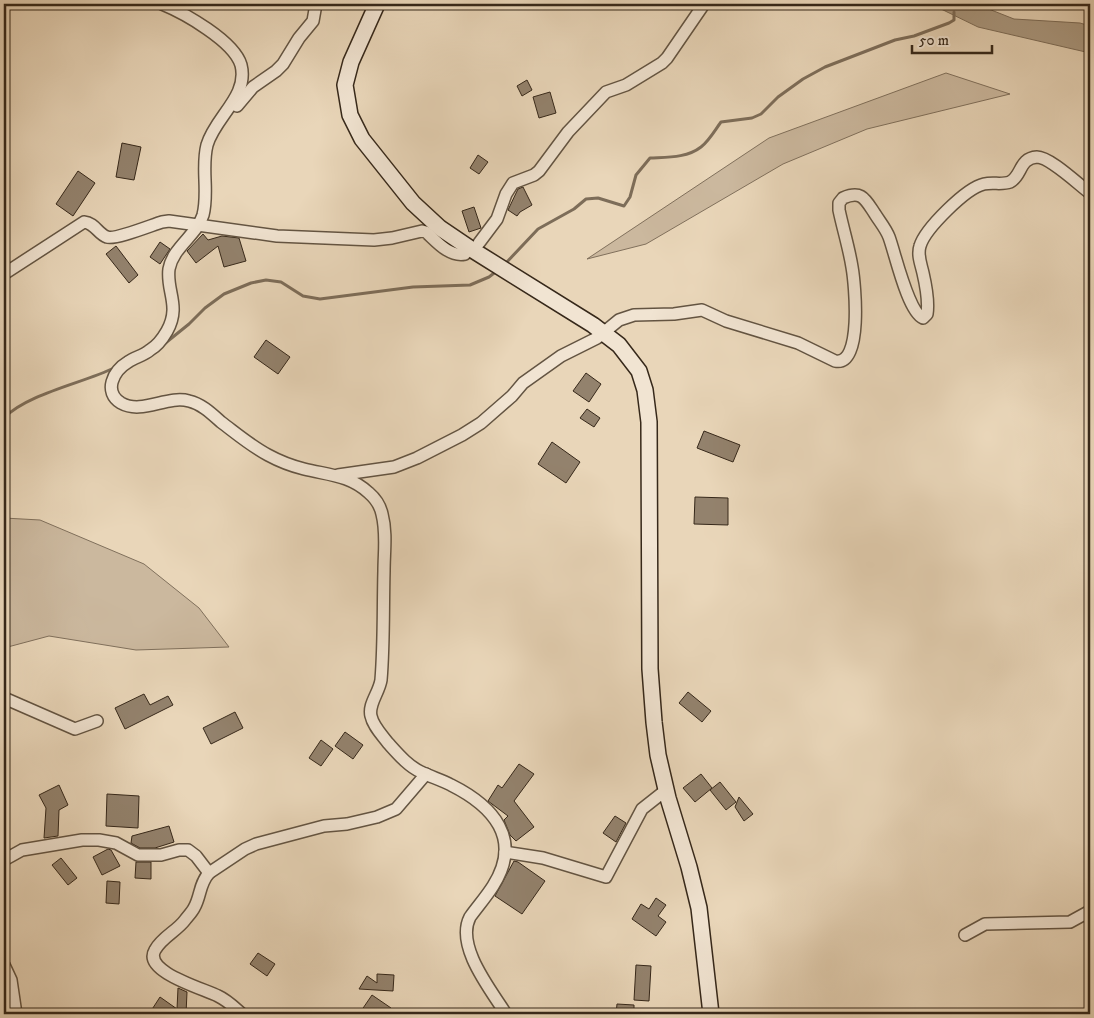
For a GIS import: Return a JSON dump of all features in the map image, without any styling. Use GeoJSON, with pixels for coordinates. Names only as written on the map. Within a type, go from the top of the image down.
{"type":"FeatureCollection","features":[{"type":"Feature","properties":{"kind":"street"},"geometry":{"type":"LineString","coordinates":[[162,4],[186,16],[224,41],[240,62],[242,80],[239,91],[216,123],[207,144],[204,206],[198,226],[176,254],[170,265],[169,278],[173,310],[166,333],[151,350],[127,362],[113,377],[110,387],[114,397],[123,404],[134,407],[173,400],[195,403],[267,455],[300,468],[336,475],[350,480],[368,492],[378,502],[383,516],[385,534],[380,684],[370,708],[371,719],[400,756],[416,769],[449,784],[484,806],[499,824],[503,833],[504,860],[497,879],[467,922],[466,933],[468,946],[475,962],[506,1014]]}},
{"type":"Feature","properties":{"kind":"street"},"geometry":{"type":"LineString","coordinates":[[225,113],[231,112],[253,87],[276,72],[283,64],[313,21],[316,4]]}},
{"type":"Feature","properties":{"kind":"street"},"geometry":{"type":"LineString","coordinates":[[377,4],[351,62],[345,85],[350,115],[362,139],[412,203],[440,228],[598,329],[619,345],[635,365],[641,377],[647,399],[649,422],[650,669],[654,722],[666,791],[689,867],[699,908],[711,1014]]}},
{"type":"Feature","properties":{"kind":"street"},"geometry":{"type":"LineString","coordinates":[[4,274],[84,222],[90,223],[102,234],[112,238],[162,222],[178,221],[198,226],[277,236],[374,240],[422,231],[426,232],[447,250],[458,255],[472,249],[497,219],[506,194],[513,183],[540,171],[568,132],[606,92],[626,85],[662,63],[704,4]]}},
{"type":"Feature","properties":{"kind":"street"},"geometry":{"type":"LineString","coordinates":[[336,475],[394,467],[417,458],[462,435],[481,424],[524,383],[598,329],[634,315],[674,314],[702,310],[726,321],[798,343],[840,362],[845,360],[850,351],[854,336],[855,311],[852,269],[839,210],[839,203],[843,198],[856,194],[864,197],[888,235],[914,311],[923,318],[927,314],[928,309],[919,255],[920,244],[954,202],[970,190],[983,184],[1001,184],[1011,181],[1024,163],[1038,157],[1047,160],[1090,193]]}},
{"type":"Feature","properties":{"kind":"street"},"geometry":{"type":"LineString","coordinates":[[4,698],[75,729],[97,721]]}},
{"type":"Feature","properties":{"kind":"street"},"geometry":{"type":"LineString","coordinates":[[242,1014],[219,996],[180,980],[155,964],[155,949],[170,932],[181,926],[194,908],[201,883],[209,873],[244,849],[256,844],[324,826],[348,824],[377,817],[396,809],[426,774]]}},
{"type":"Feature","properties":{"kind":"street"},"geometry":{"type":"LineString","coordinates":[[505,852],[542,858],[606,877],[642,809],[661,794]]}},
{"type":"Feature","properties":{"kind":"street"},"geometry":{"type":"LineString","coordinates":[[4,860],[22,850],[82,840],[99,840],[116,843],[138,855],[188,850],[196,856],[209,873]]}},
{"type":"Feature","properties":{"kind":"street"},"geometry":{"type":"LineString","coordinates":[[965,935],[985,924],[1070,922],[1090,911]]}},
{"type":"Feature","properties":{"kind":"street"},"geometry":{"type":"LineString","coordinates":[[4,965],[11,980],[16,1014]]}},
{"type":"Feature","properties":{"kind":"shaded area"},"geometry":{"type":"Polygon","coordinates":[[[936,4],[976,4],[1014,19],[1080,23],[1090,26],[1090,53],[978,27],[939,8],[936,4]]]}},
{"type":"Feature","properties":{"kind":"shaded area"},"geometry":{"type":"Polygon","coordinates":[[[946,73],[1010,94],[867,129],[783,164],[646,244],[587,259],[769,138],[946,73]]]}},
{"type":"Feature","properties":{"kind":"shaded area"},"geometry":{"type":"Polygon","coordinates":[[[4,518],[40,520],[144,564],[199,608],[229,647],[136,650],[49,636],[4,648],[4,518]]]}},
{"type":"Feature","properties":{"kind":"building"},"geometry":{"type":"Polygon","coordinates":[[[527,80],[532,90],[522,96],[517,86],[527,80]]]}},
{"type":"Feature","properties":{"kind":"building"},"geometry":{"type":"Polygon","coordinates":[[[550,92],[556,113],[539,118],[533,97],[550,92]]]}},
{"type":"Feature","properties":{"kind":"building"},"geometry":{"type":"Polygon","coordinates":[[[122,143],[141,147],[134,180],[116,177],[122,143]]]}},
{"type":"Feature","properties":{"kind":"building"},"geometry":{"type":"Polygon","coordinates":[[[478,155],[488,162],[479,174],[470,168],[478,155]]]}},
{"type":"Feature","properties":{"kind":"building"},"geometry":{"type":"Polygon","coordinates":[[[78,171],[95,183],[73,216],[56,204],[78,171]]]}},
{"type":"Feature","properties":{"kind":"building"},"geometry":{"type":"Polygon","coordinates":[[[523,187],[532,205],[517,216],[508,210],[518,189],[523,187]]]}},
{"type":"Feature","properties":{"kind":"building"},"geometry":{"type":"Polygon","coordinates":[[[474,207],[481,228],[469,232],[462,211],[474,207]]]}},
{"type":"Feature","properties":{"kind":"building"},"geometry":{"type":"Polygon","coordinates":[[[203,234],[208,240],[222,236],[239,238],[246,261],[224,267],[218,246],[196,263],[187,251],[203,234]]]}},
{"type":"Feature","properties":{"kind":"building"},"geometry":{"type":"Polygon","coordinates":[[[160,242],[170,249],[160,264],[150,257],[160,242]]]}},
{"type":"Feature","properties":{"kind":"building"},"geometry":{"type":"Polygon","coordinates":[[[116,246],[138,275],[129,283],[106,254],[116,246]]]}},
{"type":"Feature","properties":{"kind":"building"},"geometry":{"type":"Polygon","coordinates":[[[266,340],[290,357],[278,374],[254,357],[266,340]]]}},
{"type":"Feature","properties":{"kind":"building"},"geometry":{"type":"Polygon","coordinates":[[[586,373],[601,384],[589,402],[573,391],[586,373]]]}},
{"type":"Feature","properties":{"kind":"building"},"geometry":{"type":"Polygon","coordinates":[[[587,409],[600,418],[594,427],[580,418],[587,409]]]}},
{"type":"Feature","properties":{"kind":"building"},"geometry":{"type":"Polygon","coordinates":[[[704,431],[740,445],[733,462],[697,448],[704,431]]]}},
{"type":"Feature","properties":{"kind":"building"},"geometry":{"type":"Polygon","coordinates":[[[552,442],[580,462],[566,483],[538,464],[552,442]]]}},
{"type":"Feature","properties":{"kind":"building"},"geometry":{"type":"Polygon","coordinates":[[[695,497],[728,498],[728,525],[694,524],[695,497]]]}},
{"type":"Feature","properties":{"kind":"building"},"geometry":{"type":"Polygon","coordinates":[[[688,692],[711,711],[702,722],[679,703],[688,692]]]}},
{"type":"Feature","properties":{"kind":"building"},"geometry":{"type":"Polygon","coordinates":[[[144,694],[150,705],[168,696],[173,705],[125,729],[115,708],[144,694]]]}},
{"type":"Feature","properties":{"kind":"building"},"geometry":{"type":"Polygon","coordinates":[[[235,712],[243,728],[211,744],[203,728],[235,712]]]}},
{"type":"Feature","properties":{"kind":"building"},"geometry":{"type":"Polygon","coordinates":[[[345,732],[363,745],[353,759],[335,746],[345,732]]]}},
{"type":"Feature","properties":{"kind":"building"},"geometry":{"type":"Polygon","coordinates":[[[321,740],[333,749],[321,766],[309,758],[321,740]]]}},
{"type":"Feature","properties":{"kind":"building"},"geometry":{"type":"Polygon","coordinates":[[[519,764],[534,774],[514,801],[534,827],[516,841],[510,835],[504,820],[508,816],[488,801],[498,785],[502,788],[519,764]]]}},
{"type":"Feature","properties":{"kind":"building"},"geometry":{"type":"Polygon","coordinates":[[[701,774],[712,788],[695,802],[683,788],[701,774]]]}},
{"type":"Feature","properties":{"kind":"building"},"geometry":{"type":"Polygon","coordinates":[[[720,782],[736,802],[726,810],[710,790],[720,782]]]}},
{"type":"Feature","properties":{"kind":"building"},"geometry":{"type":"Polygon","coordinates":[[[59,785],[68,805],[59,810],[58,836],[44,838],[46,808],[39,795],[59,785]]]}},
{"type":"Feature","properties":{"kind":"building"},"geometry":{"type":"Polygon","coordinates":[[[107,794],[139,796],[138,828],[106,826],[107,794]]]}},
{"type":"Feature","properties":{"kind":"building"},"geometry":{"type":"Polygon","coordinates":[[[739,797],[753,814],[744,821],[735,807],[739,797]]]}},
{"type":"Feature","properties":{"kind":"building"},"geometry":{"type":"Polygon","coordinates":[[[615,816],[626,823],[616,842],[603,833],[615,816]]]}},
{"type":"Feature","properties":{"kind":"building"},"geometry":{"type":"Polygon","coordinates":[[[169,826],[174,842],[155,848],[140,848],[131,843],[132,836],[169,826]]]}},
{"type":"Feature","properties":{"kind":"building"},"geometry":{"type":"Polygon","coordinates":[[[108,849],[111,850],[120,866],[102,875],[93,857],[108,849]]]}},
{"type":"Feature","properties":{"kind":"building"},"geometry":{"type":"Polygon","coordinates":[[[61,858],[77,878],[68,885],[52,865],[61,858]]]}},
{"type":"Feature","properties":{"kind":"building"},"geometry":{"type":"Polygon","coordinates":[[[514,861],[545,881],[522,914],[495,896],[514,861]]]}},
{"type":"Feature","properties":{"kind":"building"},"geometry":{"type":"Polygon","coordinates":[[[136,862],[151,862],[151,879],[135,878],[136,862]]]}},
{"type":"Feature","properties":{"kind":"building"},"geometry":{"type":"Polygon","coordinates":[[[107,881],[120,882],[119,904],[106,903],[107,881]]]}},
{"type":"Feature","properties":{"kind":"building"},"geometry":{"type":"Polygon","coordinates":[[[656,898],[666,905],[658,916],[666,922],[656,936],[632,919],[641,904],[649,909],[656,898]]]}},
{"type":"Feature","properties":{"kind":"building"},"geometry":{"type":"Polygon","coordinates":[[[258,953],[275,964],[267,976],[250,964],[258,953]]]}},
{"type":"Feature","properties":{"kind":"building"},"geometry":{"type":"Polygon","coordinates":[[[636,965],[651,966],[649,1001],[634,1000],[636,965]]]}},
{"type":"Feature","properties":{"kind":"building"},"geometry":{"type":"Polygon","coordinates":[[[377,974],[394,975],[393,991],[359,989],[367,976],[377,983],[377,974]]]}},
{"type":"Feature","properties":{"kind":"building"},"geometry":{"type":"Polygon","coordinates":[[[178,988],[187,992],[186,1014],[149,1014],[160,997],[177,1009],[178,988]]]}},
{"type":"Feature","properties":{"kind":"building"},"geometry":{"type":"Polygon","coordinates":[[[372,995],[391,1008],[386,1014],[359,1014],[372,995]]]}},
{"type":"Feature","properties":{"kind":"building"},"geometry":{"type":"Polygon","coordinates":[[[617,1004],[634,1005],[634,1014],[616,1014],[617,1004]]]}},
{"type":"Feature","properties":{"kind":"waterway"},"geometry":{"type":"LineString","coordinates":[[505,264],[538,229],[574,209],[586,199],[598,198],[624,206],[630,197],[636,175],[650,158],[677,156],[695,151],[707,142],[721,122],[752,118],[761,114],[778,97],[803,79],[825,67],[895,40],[914,36],[949,23],[954,20],[954,12]]}},
{"type":"Feature","properties":{"kind":"waterway"},"geometry":{"type":"LineString","coordinates":[[163,345],[224,294],[251,283],[266,280],[281,282],[303,296],[320,299],[413,287],[470,285],[489,277],[498,270]]}},
{"type":"Feature","properties":{"kind":"waterway"},"geometry":{"type":"LineString","coordinates":[[4,418],[27,402],[114,368]]}}]}
